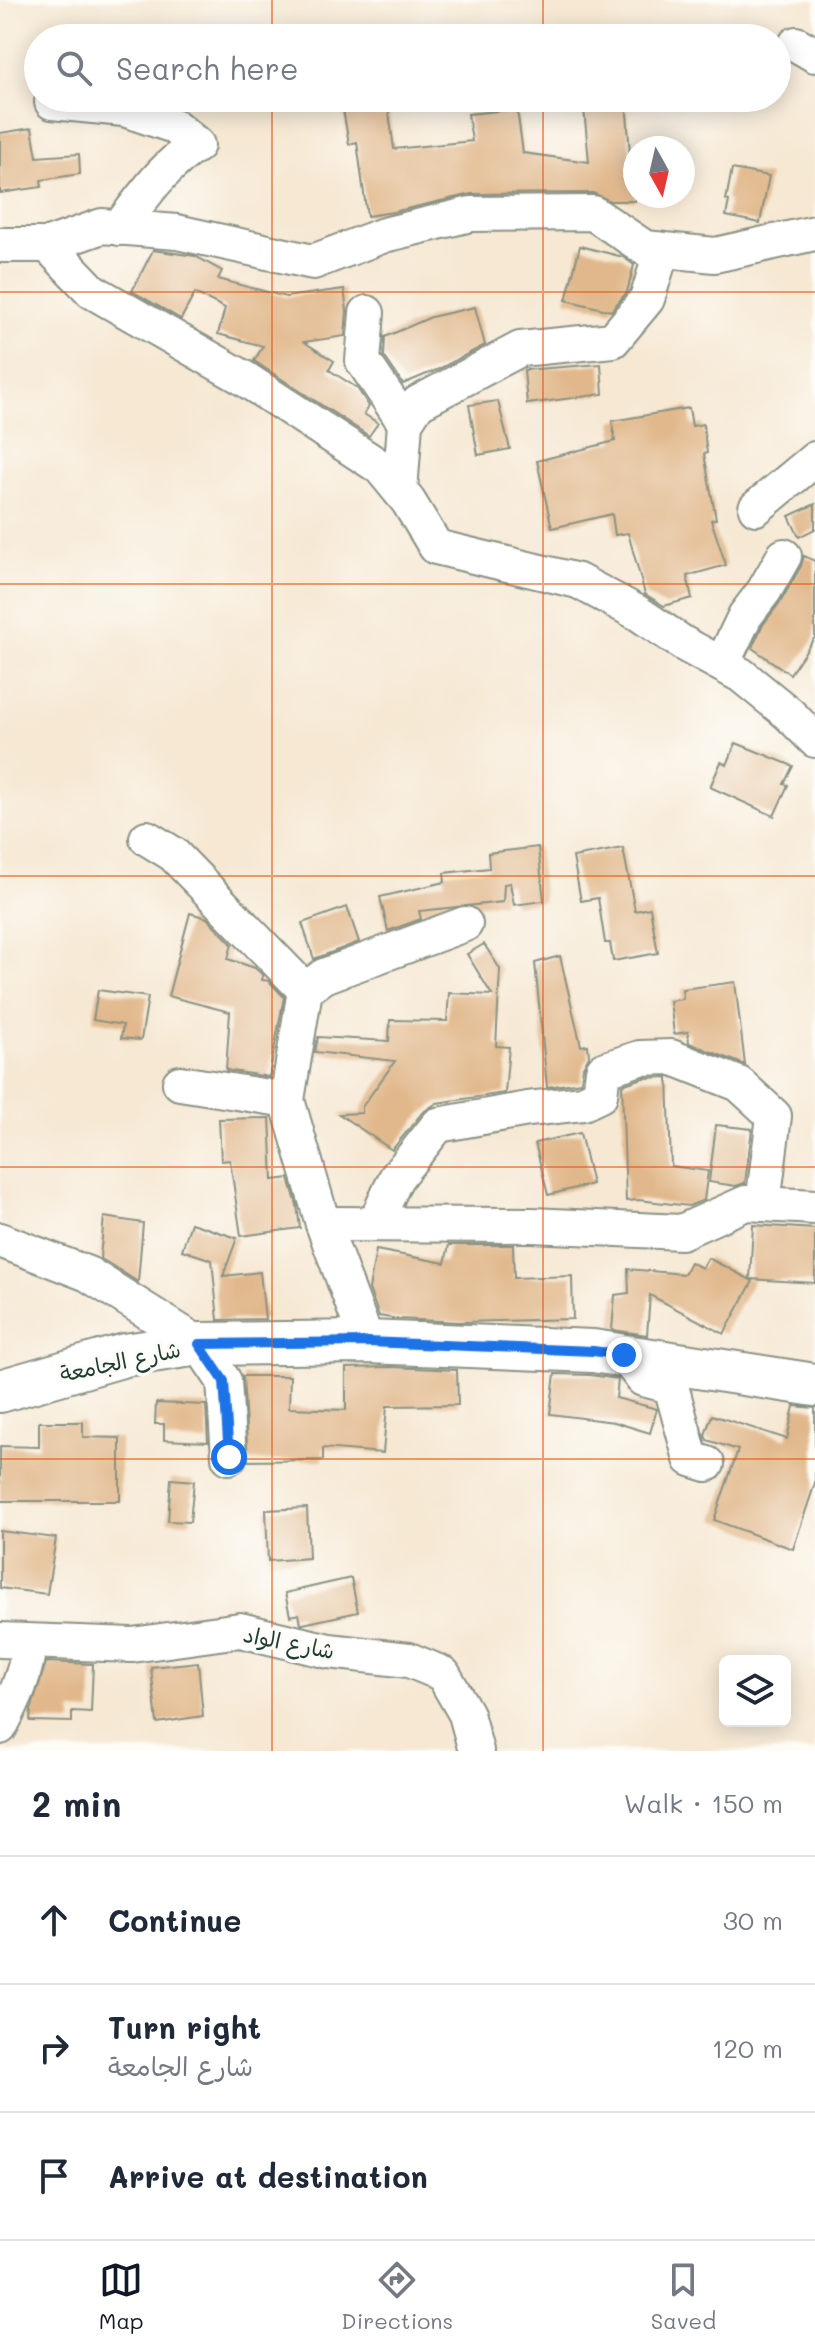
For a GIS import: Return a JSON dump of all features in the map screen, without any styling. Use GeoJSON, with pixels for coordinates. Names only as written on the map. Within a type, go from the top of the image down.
{"type":"FeatureCollection","features":[{"type":"Feature","properties":{"kind":"main road","name":"شارع الجامعة"},"geometry":{"type":"LineString","coordinates":[[0,1391],[125,1355],[199,1344],[367,1342],[593,1351],[815,1385]]}},
{"type":"Feature","properties":{"kind":"street"},"geometry":{"type":"LineString","coordinates":[[119,228],[155,180],[178,157],[197,145],[174,126],[133,112]]}},
{"type":"Feature","properties":{"kind":"street"},"geometry":{"type":"LineString","coordinates":[[0,245],[48,245],[102,226],[177,232],[313,262],[384,235],[471,214],[593,213],[645,248],[715,255],[815,233]]}},
{"type":"Feature","properties":{"kind":"street"},"geometry":{"type":"LineString","coordinates":[[48,245],[92,291],[242,377],[380,467],[408,501],[436,547],[578,581],[741,675],[815,740]]}},
{"type":"Feature","properties":{"kind":"street"},"geometry":{"type":"LineString","coordinates":[[400,491],[405,423],[418,403],[520,349],[613,340],[647,299],[662,250]]}},
{"type":"Feature","properties":{"kind":"street"},"geometry":{"type":"LineString","coordinates":[[367,313],[363,361],[405,423]]}},
{"type":"Feature","properties":{"kind":"street"},"geometry":{"type":"LineString","coordinates":[[756,508],[815,459]]}},
{"type":"Feature","properties":{"kind":"street"},"geometry":{"type":"LineString","coordinates":[[722,664],[745,616],[784,556]]}},
{"type":"Feature","properties":{"kind":"street"},"geometry":{"type":"LineString","coordinates":[[147,838],[173,854],[305,990]]}},
{"type":"Feature","properties":{"kind":"street"},"geometry":{"type":"LineString","coordinates":[[367,1342],[323,1224],[287,1100],[305,990],[324,976],[465,924]]}},
{"type":"Feature","properties":{"kind":"street"},"geometry":{"type":"LineString","coordinates":[[375,1224],[396,1178],[438,1125],[583,1103],[600,1095],[603,1070],[640,1058],[671,1057],[739,1084],[774,1116],[763,1204]]}},
{"type":"Feature","properties":{"kind":"street"},"geometry":{"type":"LineString","coordinates":[[180,1083],[287,1100]]}},
{"type":"Feature","properties":{"kind":"street"},"geometry":{"type":"LineString","coordinates":[[323,1224],[532,1225],[681,1232],[746,1203],[815,1207]]}},
{"type":"Feature","properties":{"kind":"street"},"geometry":{"type":"LineString","coordinates":[[0,1240],[88,1274],[199,1344],[224,1381],[229,1457]]}},
{"type":"Feature","properties":{"kind":"street"},"geometry":{"type":"LineString","coordinates":[[624,1355],[643,1379],[671,1386],[691,1459],[707,1464]]}},
{"type":"Feature","properties":{"kind":"street","name":"شارع الواد"},"geometry":{"type":"LineString","coordinates":[[14,1641],[132,1645],[240,1630],[329,1651],[409,1660],[443,1674],[466,1714],[476,1751]]}},
{"type":"Feature","properties":{"kind":"street"},"geometry":{"type":"LineString","coordinates":[[0,1727],[21,1682],[28,1655],[14,1641]]}},
{"type":"Feature","properties":{"kind":"building"},"geometry":{"type":"Polygon","coordinates":[[[343,112],[389,112],[394,149],[472,141],[468,114],[517,112],[523,153],[589,162],[584,112],[627,112],[629,136],[623,136],[623,201],[610,201],[593,193],[471,194],[367,216],[357,142],[349,144],[343,112]]]}},
{"type":"Feature","properties":{"kind":"building"},"geometry":{"type":"Polygon","coordinates":[[[32,128],[37,157],[79,154],[80,174],[41,180],[42,187],[0,193],[0,133],[32,128]]]}},
{"type":"Feature","properties":{"kind":"building"},"geometry":{"type":"Polygon","coordinates":[[[732,169],[769,176],[760,223],[726,216],[732,169]]]}},
{"type":"Feature","properties":{"kind":"building"},"geometry":{"type":"Polygon","coordinates":[[[580,246],[623,257],[634,265],[627,292],[611,311],[566,300],[580,246]]]}},
{"type":"Feature","properties":{"kind":"building"},"geometry":{"type":"Polygon","coordinates":[[[153,250],[195,256],[222,271],[218,279],[286,297],[344,289],[347,311],[345,336],[304,342],[334,361],[329,370],[357,388],[369,406],[364,414],[378,423],[369,436],[254,361],[263,346],[218,334],[225,308],[195,293],[181,319],[132,291],[153,250]]]}},
{"type":"Feature","properties":{"kind":"building"},"geometry":{"type":"Polygon","coordinates":[[[475,307],[485,345],[403,384],[384,356],[385,337],[431,317],[475,307]]]}},
{"type":"Feature","properties":{"kind":"building"},"geometry":{"type":"Polygon","coordinates":[[[601,364],[603,394],[527,404],[524,370],[601,364]]]}},
{"type":"Feature","properties":{"kind":"building"},"geometry":{"type":"Polygon","coordinates":[[[498,401],[510,449],[478,455],[469,405],[498,401]]]}},
{"type":"Feature","properties":{"kind":"building"},"geometry":{"type":"Polygon","coordinates":[[[689,408],[692,426],[703,424],[707,453],[704,454],[716,519],[711,520],[726,565],[687,576],[692,598],[664,606],[645,594],[628,533],[615,535],[612,514],[552,528],[537,461],[615,441],[612,421],[689,408]]]}},
{"type":"Feature","properties":{"kind":"building"},"geometry":{"type":"Polygon","coordinates":[[[815,504],[815,529],[799,537],[789,516],[815,504]]]}},
{"type":"Feature","properties":{"kind":"building"},"geometry":{"type":"Polygon","coordinates":[[[804,556],[815,561],[815,637],[790,674],[752,648],[804,556]]]}},
{"type":"Feature","properties":{"kind":"building"},"geometry":{"type":"Polygon","coordinates":[[[736,743],[793,766],[774,816],[710,787],[721,762],[727,765],[736,743]]]}},
{"type":"Feature","properties":{"kind":"building"},"geometry":{"type":"Polygon","coordinates":[[[538,847],[544,901],[514,905],[510,883],[504,884],[503,902],[419,911],[421,919],[388,931],[380,897],[445,882],[444,873],[489,868],[488,853],[538,847]]]}},
{"type":"Feature","properties":{"kind":"building"},"geometry":{"type":"Polygon","coordinates":[[[623,848],[635,911],[650,908],[658,953],[613,961],[610,943],[605,943],[598,898],[581,901],[573,857],[623,848]]]}},
{"type":"Feature","properties":{"kind":"building"},"geometry":{"type":"Polygon","coordinates":[[[347,907],[359,942],[314,959],[302,923],[347,907]]]}},
{"type":"Feature","properties":{"kind":"building"},"geometry":{"type":"Polygon","coordinates":[[[190,913],[207,918],[232,944],[228,959],[255,968],[263,975],[262,980],[269,981],[284,997],[269,1077],[226,1070],[230,1012],[168,996],[190,913]]]}},
{"type":"Feature","properties":{"kind":"building"},"geometry":{"type":"Polygon","coordinates":[[[484,944],[500,969],[496,1046],[509,1047],[505,1093],[437,1103],[422,1113],[392,1150],[339,1114],[362,1113],[362,1107],[395,1061],[315,1052],[318,1037],[389,1041],[390,1020],[447,1021],[449,993],[492,995],[467,954],[484,944]]]}},
{"type":"Feature","properties":{"kind":"building"},"geometry":{"type":"Polygon","coordinates":[[[560,956],[581,1046],[588,1045],[589,1056],[583,1067],[581,1082],[547,1087],[535,963],[560,956]]]}},
{"type":"Feature","properties":{"kind":"building"},"geometry":{"type":"Polygon","coordinates":[[[735,982],[745,1065],[689,1043],[688,1032],[674,1034],[670,1001],[683,999],[682,989],[735,982]]]}},
{"type":"Feature","properties":{"kind":"building"},"geometry":{"type":"Polygon","coordinates":[[[98,990],[148,997],[141,1040],[121,1038],[123,1025],[93,1020],[98,990]]]}},
{"type":"Feature","properties":{"kind":"building"},"geometry":{"type":"Polygon","coordinates":[[[668,1077],[671,1166],[708,1171],[704,1200],[689,1206],[626,1201],[622,1085],[643,1078],[668,1077]]]}},
{"type":"Feature","properties":{"kind":"building"},"geometry":{"type":"Polygon","coordinates":[[[270,1118],[273,1180],[289,1178],[300,1228],[241,1236],[230,1160],[221,1161],[219,1119],[270,1118]]]}},
{"type":"Feature","properties":{"kind":"building"},"geometry":{"type":"Polygon","coordinates":[[[716,1125],[752,1129],[745,1183],[736,1186],[709,1182],[716,1125]]]}},
{"type":"Feature","properties":{"kind":"building"},"geometry":{"type":"Polygon","coordinates":[[[580,1133],[592,1184],[548,1195],[535,1143],[580,1133]]]}},
{"type":"Feature","properties":{"kind":"building"},"geometry":{"type":"Polygon","coordinates":[[[104,1217],[143,1223],[138,1282],[100,1258],[104,1217]]]}},
{"type":"Feature","properties":{"kind":"building"},"geometry":{"type":"Polygon","coordinates":[[[191,1223],[237,1238],[223,1276],[260,1272],[265,1319],[218,1320],[212,1260],[182,1250],[191,1223]]]}},
{"type":"Feature","properties":{"kind":"building"},"geometry":{"type":"Polygon","coordinates":[[[753,1225],[815,1229],[815,1283],[750,1279],[753,1225]]]}},
{"type":"Feature","properties":{"kind":"building"},"geometry":{"type":"Polygon","coordinates":[[[449,1245],[513,1245],[514,1278],[572,1276],[573,1319],[459,1322],[379,1316],[369,1289],[376,1250],[445,1263],[449,1245]]]}},
{"type":"Feature","properties":{"kind":"building"},"geometry":{"type":"Polygon","coordinates":[[[708,1258],[753,1281],[724,1334],[650,1295],[647,1335],[612,1330],[615,1295],[629,1293],[628,1269],[684,1274],[690,1262],[702,1268],[708,1258]]]}},
{"type":"Feature","properties":{"kind":"building"},"geometry":{"type":"Polygon","coordinates":[[[346,1368],[457,1370],[458,1405],[387,1406],[383,1453],[323,1448],[323,1460],[248,1461],[243,1376],[290,1376],[289,1408],[346,1410],[346,1368]]]}},
{"type":"Feature","properties":{"kind":"building"},"geometry":{"type":"Polygon","coordinates":[[[555,1374],[618,1379],[616,1398],[657,1409],[650,1433],[614,1422],[550,1414],[555,1374]]]}},
{"type":"Feature","properties":{"kind":"building"},"geometry":{"type":"Polygon","coordinates":[[[156,1403],[206,1405],[208,1442],[164,1440],[164,1424],[155,1424],[156,1403]]]}},
{"type":"Feature","properties":{"kind":"building"},"geometry":{"type":"Polygon","coordinates":[[[794,1406],[815,1408],[815,1483],[793,1549],[714,1520],[738,1450],[707,1440],[705,1435],[712,1415],[787,1439],[794,1406]]]}},
{"type":"Feature","properties":{"kind":"building"},"geometry":{"type":"Polygon","coordinates":[[[39,1422],[83,1422],[83,1437],[120,1438],[120,1501],[0,1501],[0,1446],[39,1447],[39,1422]]]}},
{"type":"Feature","properties":{"kind":"building"},"geometry":{"type":"Polygon","coordinates":[[[171,1479],[194,1481],[190,1522],[168,1521],[171,1479]]]}},
{"type":"Feature","properties":{"kind":"building"},"geometry":{"type":"Polygon","coordinates":[[[307,1508],[309,1558],[268,1561],[266,1510],[307,1508]]]}},
{"type":"Feature","properties":{"kind":"building"},"geometry":{"type":"Polygon","coordinates":[[[0,1531],[56,1538],[47,1594],[0,1588],[0,1531]]]}},
{"type":"Feature","properties":{"kind":"building"},"geometry":{"type":"Polygon","coordinates":[[[351,1578],[358,1612],[303,1624],[299,1614],[290,1616],[285,1593],[351,1578]]]}},
{"type":"Feature","properties":{"kind":"building"},"geometry":{"type":"Polygon","coordinates":[[[46,1662],[93,1664],[91,1712],[72,1711],[72,1722],[30,1721],[46,1662]]]}},
{"type":"Feature","properties":{"kind":"building"},"geometry":{"type":"Polygon","coordinates":[[[198,1662],[203,1716],[157,1723],[151,1667],[198,1662]]]}},
{"type":"Feature","properties":{"kind":"route"},"geometry":{"type":"LineString","coordinates":[[229,1457],[224,1381],[199,1344],[367,1342],[593,1351],[624,1355]]}}]}
